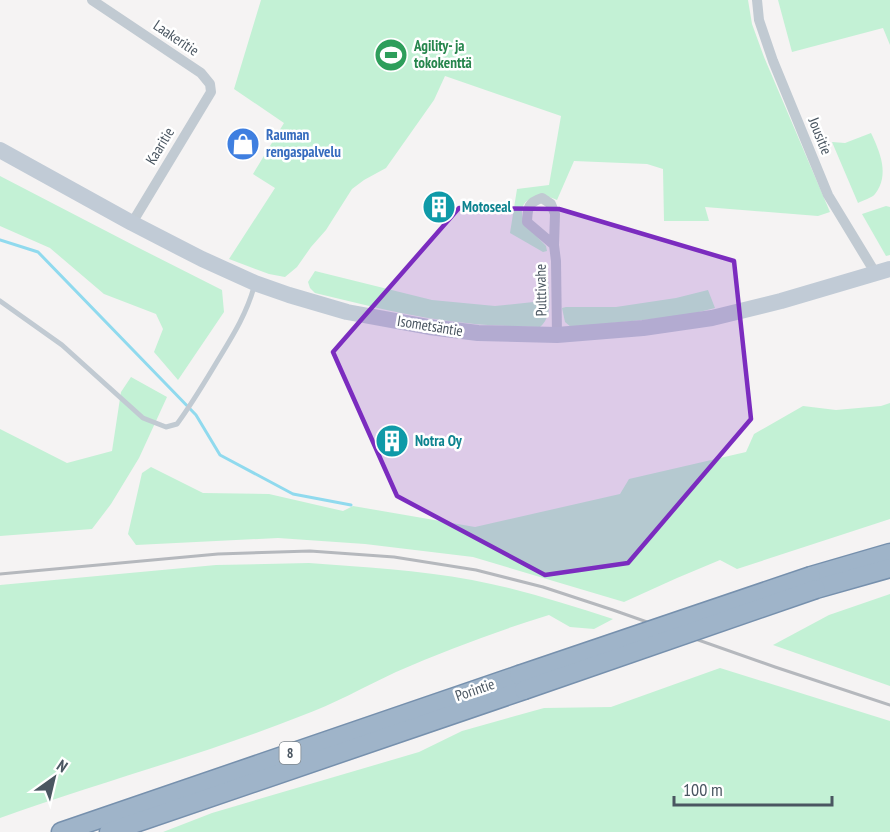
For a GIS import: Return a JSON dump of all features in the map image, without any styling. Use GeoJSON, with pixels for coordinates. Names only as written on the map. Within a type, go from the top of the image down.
{"type":"FeatureCollection","features":[{"type":"Feature","properties":{"kind":"highway","name":"Porintie"},"geometry":{"type":"LineString","coordinates":[[61,832],[522,682],[813,583],[890,553]]}},
{"type":"Feature","properties":{"kind":"highway","name":"Porintie"},"geometry":{"type":"LineString","coordinates":[[813,583],[890,568]]}},
{"type":"Feature","properties":{"kind":"highway","name":"Porintie"},"geometry":{"type":"LineString","coordinates":[[109,832],[522,682]]}},
{"type":"Feature","properties":{"kind":"main road","name":"Isometsäntie"},"geometry":{"type":"LineString","coordinates":[[0,150],[132,223],[255,283],[347,312],[429,327],[478,333],[557,335],[643,328],[712,318],[781,301],[883,271]]}},
{"type":"Feature","properties":{"kind":"street","name":"Laakeritie"},"geometry":{"type":"LineString","coordinates":[[92,0],[201,73],[210,84]]}},
{"type":"Feature","properties":{"kind":"street","name":"Jousitie"},"geometry":{"type":"LineString","coordinates":[[757,0],[759,20],[773,61],[828,195],[883,271]]}},
{"type":"Feature","properties":{"kind":"street","name":"Kaaritie"},"geometry":{"type":"LineString","coordinates":[[132,223],[211,92],[210,84]]}},
{"type":"Feature","properties":{"kind":"street","name":"Pulttivahe"},"geometry":{"type":"LineString","coordinates":[[554,245],[557,335]]}},
{"type":"Feature","properties":{"kind":"lane"},"geometry":{"type":"LineString","coordinates":[[0,302],[62,345],[143,418],[166,427],[177,424],[189,408],[241,322],[255,283]]}},
{"type":"Feature","properties":{"kind":"highlighted area"},"geometry":{"type":"Polygon","coordinates":[[[459,208],[559,209],[734,261],[751,419],[628,563],[545,575],[397,496],[333,352],[459,208]]]}},
{"type":"Feature","properties":{"kind":"green space"},"geometry":{"type":"Polygon","coordinates":[[[261,0],[748,0],[752,24],[764,57],[830,212],[818,216],[705,207],[709,221],[664,221],[663,169],[647,164],[574,161],[557,200],[544,196],[531,198],[523,207],[524,221],[546,246],[547,251],[543,252],[510,233],[517,189],[549,185],[561,116],[445,76],[434,100],[386,168],[352,189],[326,230],[297,267],[285,277],[269,274],[229,259],[275,188],[253,174],[284,123],[234,89],[261,0]]]}},
{"type":"Feature","properties":{"kind":"green space"},"geometry":{"type":"Polygon","coordinates":[[[778,0],[890,0],[890,45],[883,28],[792,52],[778,0]]]}},
{"type":"Feature","properties":{"kind":"green space"},"geometry":{"type":"Polygon","coordinates":[[[871,133],[882,164],[882,179],[874,195],[858,203],[832,142],[845,143],[871,133]]]}},
{"type":"Feature","properties":{"kind":"green space"},"geometry":{"type":"Polygon","coordinates":[[[0,176],[222,290],[224,312],[178,380],[154,352],[163,329],[156,314],[104,294],[50,248],[0,226],[0,176]]]}},
{"type":"Feature","properties":{"kind":"green space"},"geometry":{"type":"Polygon","coordinates":[[[886,206],[890,207],[890,255],[886,256],[862,214],[886,206]]]}},
{"type":"Feature","properties":{"kind":"green space"},"geometry":{"type":"Polygon","coordinates":[[[315,271],[432,300],[495,306],[543,301],[544,276],[548,281],[549,312],[540,327],[484,325],[428,318],[315,293],[308,282],[315,271]]]}},
{"type":"Feature","properties":{"kind":"green space"},"geometry":{"type":"Polygon","coordinates":[[[708,290],[715,308],[683,316],[571,327],[565,322],[562,308],[616,307],[676,298],[708,290]]]}},
{"type":"Feature","properties":{"kind":"green space"},"geometry":{"type":"Polygon","coordinates":[[[131,377],[167,397],[139,458],[111,504],[92,529],[0,536],[0,429],[67,463],[112,451],[121,392],[131,377]]]}},
{"type":"Feature","properties":{"kind":"green space"},"geometry":{"type":"Polygon","coordinates":[[[890,403],[890,519],[737,569],[720,560],[624,602],[473,557],[365,544],[278,538],[136,545],[128,534],[142,473],[151,467],[203,493],[269,494],[343,511],[353,506],[475,527],[620,494],[629,479],[746,452],[754,434],[803,406],[836,410],[881,406],[890,403]]]}},
{"type":"Feature","properties":{"kind":"green space"},"geometry":{"type":"Polygon","coordinates":[[[309,563],[411,571],[472,580],[525,592],[613,619],[594,629],[570,627],[549,615],[530,621],[434,656],[325,706],[264,730],[0,818],[0,585],[216,565],[309,563]]]}},
{"type":"Feature","properties":{"kind":"green space"},"geometry":{"type":"Polygon","coordinates":[[[890,594],[890,686],[773,645],[829,615],[890,594]]]}},
{"type":"Feature","properties":{"kind":"green space"},"geometry":{"type":"Polygon","coordinates":[[[720,668],[890,721],[890,832],[163,832],[212,813],[419,752],[462,731],[544,708],[611,707],[720,668]]]}},
{"type":"Feature","properties":{"kind":"waterway"},"geometry":{"type":"LineString","coordinates":[[0,240],[38,252],[196,415],[220,455],[293,494],[351,505]]}},
{"type":"Feature","properties":{"kind":"railway"},"geometry":{"type":"LineString","coordinates":[[0,574],[218,554],[310,551],[394,557],[476,570],[543,587],[890,705]]}},
{"type":"Feature","properties":{"kind":"place","name":"Agility- ja tokokenttä"},"geometry":{"type":"Point","coordinates":[391,55]}},
{"type":"Feature","properties":{"kind":"place","name":"Rauman rengaspalvelu"},"geometry":{"type":"Point","coordinates":[243,144]}},
{"type":"Feature","properties":{"kind":"place","name":"Motoseal"},"geometry":{"type":"Point","coordinates":[439,207]}},
{"type":"Feature","properties":{"kind":"place","name":"Notra Oy"},"geometry":{"type":"Point","coordinates":[392,441]}}]}
